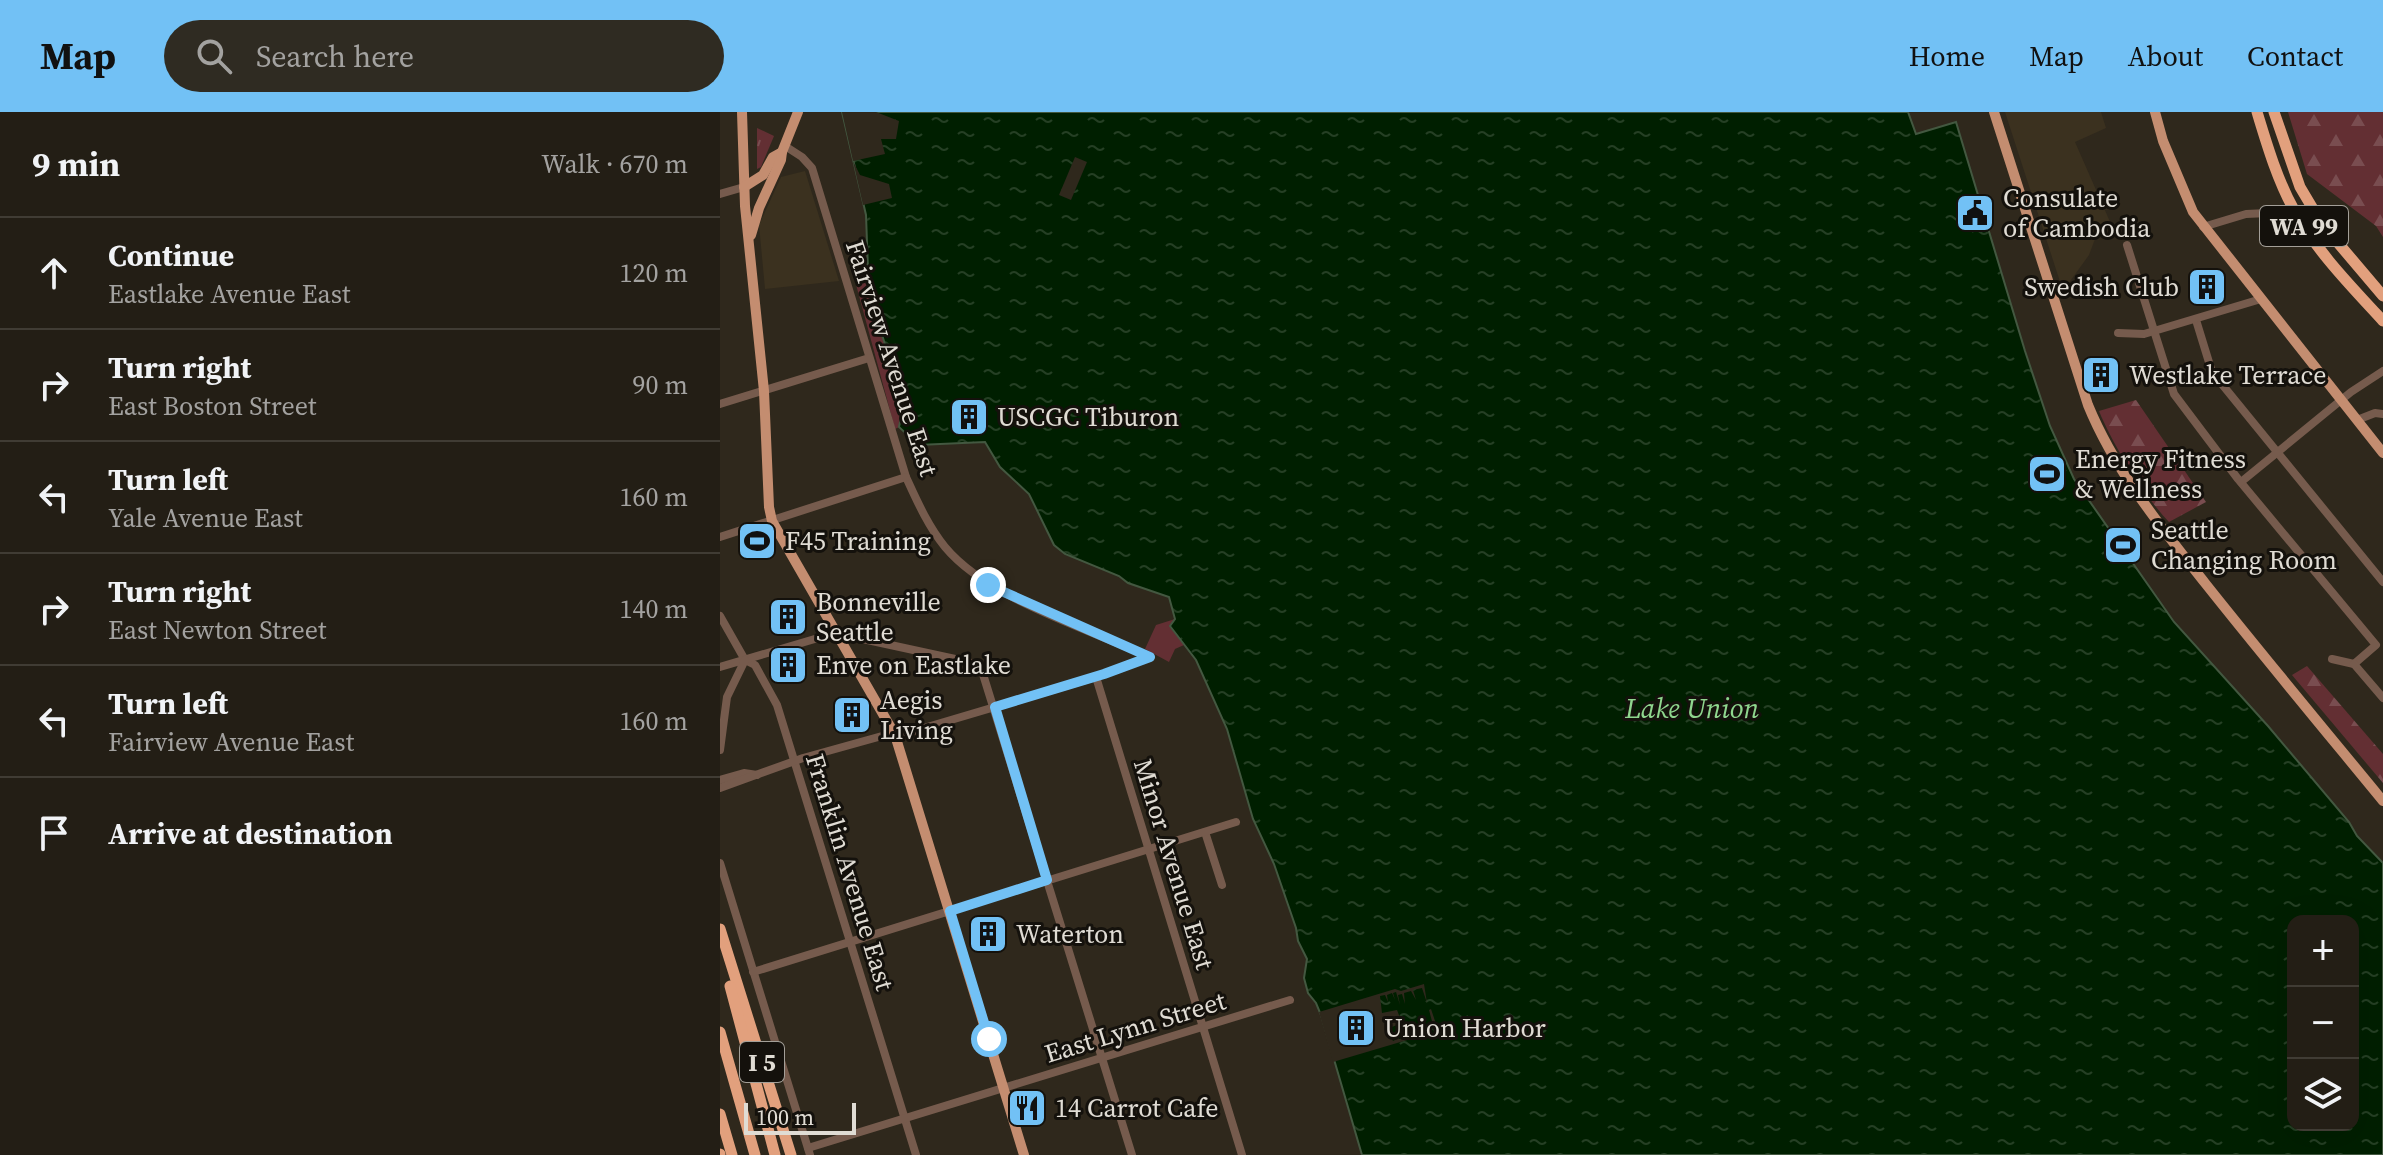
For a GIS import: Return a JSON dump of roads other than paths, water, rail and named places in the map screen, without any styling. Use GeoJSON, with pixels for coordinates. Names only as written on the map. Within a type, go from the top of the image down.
{"type":"FeatureCollection","features":[{"type":"Feature","properties":{"kind":"highway","name":"WA 99"},"geometry":{"type":"LineString","coordinates":[[2257,112],[2269,152],[2295,211],[2336,270],[2383,321]]}},
{"type":"Feature","properties":{"kind":"highway","name":"WA 99"},"geometry":{"type":"LineString","coordinates":[[2274,112],[2300,187],[2322,224],[2383,296]]}},
{"type":"Feature","properties":{"kind":"highway","name":"I 5"},"geometry":{"type":"LineString","coordinates":[[720,929],[791,1155]]}},
{"type":"Feature","properties":{"kind":"highway"},"geometry":{"type":"LineString","coordinates":[[732,970],[732,997],[775,1155]]}},
{"type":"Feature","properties":{"kind":"highway"},"geometry":{"type":"LineString","coordinates":[[720,1032],[755,1155]]}},
{"type":"Feature","properties":{"kind":"highway","name":"I 5"},"geometry":{"type":"LineString","coordinates":[[720,1114],[732,1155]]}},
{"type":"Feature","properties":{"kind":"main road"},"geometry":{"type":"LineString","coordinates":[[742,112],[744,187],[764,391],[772,521],[895,735],[1024,1155]]}},
{"type":"Feature","properties":{"kind":"main road"},"geometry":{"type":"LineString","coordinates":[[749,245],[759,208],[798,112]]}},
{"type":"Feature","properties":{"kind":"main road"},"geometry":{"type":"LineString","coordinates":[[1994,112],[2088,405],[2107,446],[2191,566],[2383,801]]}},
{"type":"Feature","properties":{"kind":"main road"},"geometry":{"type":"LineString","coordinates":[[2155,112],[2184,196],[2203,227],[2383,453]]}},
{"type":"Feature","properties":{"kind":"main road"},"geometry":{"type":"LineString","coordinates":[[744,187],[763,175],[773,157],[783,149]]}},
{"type":"Feature","properties":{"kind":"street","name":"Fairview Avenue East"},"geometry":{"type":"LineString","coordinates":[[783,149],[802,157],[812,168],[906,477],[919,505],[944,546],[988,585],[1150,657],[1096,677]]}},
{"type":"Feature","properties":{"kind":"street"},"geometry":{"type":"LineString","coordinates":[[720,194],[744,187]]}},
{"type":"Feature","properties":{"kind":"street"},"geometry":{"type":"LineString","coordinates":[[2203,227],[2252,212],[2268,213]]}},
{"type":"Feature","properties":{"kind":"street"},"geometry":{"type":"LineString","coordinates":[[2127,245],[2174,394],[2241,482],[2376,645],[2354,664]]}},
{"type":"Feature","properties":{"kind":"street"},"geometry":{"type":"LineString","coordinates":[[2118,333],[2154,332],[2261,299]]}},
{"type":"Feature","properties":{"kind":"street"},"geometry":{"type":"LineString","coordinates":[[2196,320],[2212,372],[2383,582]]}},
{"type":"Feature","properties":{"kind":"street"},"geometry":{"type":"LineString","coordinates":[[720,404],[869,358]]}},
{"type":"Feature","properties":{"kind":"street"},"geometry":{"type":"LineString","coordinates":[[2241,482],[2383,371]]}},
{"type":"Feature","properties":{"kind":"street"},"geometry":{"type":"LineString","coordinates":[[2357,420],[2375,413],[2383,414]]}},
{"type":"Feature","properties":{"kind":"street"},"geometry":{"type":"LineString","coordinates":[[720,537],[906,477]]}},
{"type":"Feature","properties":{"kind":"street","name":"Franklin Avenue East"},"geometry":{"type":"LineString","coordinates":[[720,616],[745,660],[755,665],[775,700],[916,1155]]}},
{"type":"Feature","properties":{"kind":"street"},"geometry":{"type":"LineString","coordinates":[[720,667],[835,633],[977,665],[995,707],[1132,1155]]}},
{"type":"Feature","properties":{"kind":"street"},"geometry":{"type":"LineString","coordinates":[[2332,659],[2354,664],[2383,698]]}},
{"type":"Feature","properties":{"kind":"street"},"geometry":{"type":"LineString","coordinates":[[720,750],[727,697],[745,660]]}},
{"type":"Feature","properties":{"kind":"street"},"geometry":{"type":"LineString","coordinates":[[720,788],[882,736],[895,735],[1096,677]]}},
{"type":"Feature","properties":{"kind":"street","name":"Minor Avenue East"},"geometry":{"type":"LineString","coordinates":[[1096,677],[1242,1155]]}},
{"type":"Feature","properties":{"kind":"street"},"geometry":{"type":"LineString","coordinates":[[720,780],[744,773],[758,775]]}},
{"type":"Feature","properties":{"kind":"street"},"geometry":{"type":"LineString","coordinates":[[753,972],[1236,822]]}},
{"type":"Feature","properties":{"kind":"street"},"geometry":{"type":"LineString","coordinates":[[1205,832],[1222,885]]}},
{"type":"Feature","properties":{"kind":"street"},"geometry":{"type":"LineString","coordinates":[[720,863],[809,1151]]}},
{"type":"Feature","properties":{"kind":"street","name":"East Lynn Street"},"geometry":{"type":"LineString","coordinates":[[809,1151],[1290,1000]]}},
{"type":"Feature","properties":{"kind":"water","name":"Lake Union"},"geometry":{"type":"Polygon","coordinates":[[[842,112],[1908,112],[1916,134],[1956,122],[2025,351],[2050,426],[2074,479],[2174,622],[2268,726],[2349,822],[2357,836],[2383,863],[2383,1155],[1362,1155],[1321,1015],[1308,993],[1304,978],[1307,959],[1298,941],[1274,864],[1253,819],[1227,729],[1196,660],[1170,626],[1175,619],[1169,597],[1128,583],[1119,576],[1065,554],[1054,545],[1029,494],[1000,467],[985,442],[918,445],[899,427],[904,403],[873,307],[866,215],[842,112]]]}},
{"type":"Feature","properties":{"kind":"place","name":"Consulate of Cambodia"},"geometry":{"type":"Point","coordinates":[1975,213]}},
{"type":"Feature","properties":{"kind":"place","name":"Swedish Club"},"geometry":{"type":"Point","coordinates":[2207,287]}},
{"type":"Feature","properties":{"kind":"place","name":"Westlake Terrace"},"geometry":{"type":"Point","coordinates":[2101,375]}},
{"type":"Feature","properties":{"kind":"place","name":"USCGC Tiburon"},"geometry":{"type":"Point","coordinates":[969,417]}},
{"type":"Feature","properties":{"kind":"place","name":"Energy Fitness & Wellness"},"geometry":{"type":"Point","coordinates":[2047,474]}},
{"type":"Feature","properties":{"kind":"place","name":"F45 Training"},"geometry":{"type":"Point","coordinates":[757,541]}},
{"type":"Feature","properties":{"kind":"place","name":"Seattle Changing Room"},"geometry":{"type":"Point","coordinates":[2123,545]}},
{"type":"Feature","properties":{"kind":"place","name":"Bonneville Seattle"},"geometry":{"type":"Point","coordinates":[788,617]}},
{"type":"Feature","properties":{"kind":"place","name":"Enve on Eastlake"},"geometry":{"type":"Point","coordinates":[788,665]}},
{"type":"Feature","properties":{"kind":"place","name":"Aegis Living"},"geometry":{"type":"Point","coordinates":[852,715]}},
{"type":"Feature","properties":{"kind":"place","name":"Waterton"},"geometry":{"type":"Point","coordinates":[988,934]}},
{"type":"Feature","properties":{"kind":"place","name":"Union Harbor"},"geometry":{"type":"Point","coordinates":[1356,1028]}},
{"type":"Feature","properties":{"kind":"place","name":"14 Carrot Cafe"},"geometry":{"type":"Point","coordinates":[1027,1108]}}]}
